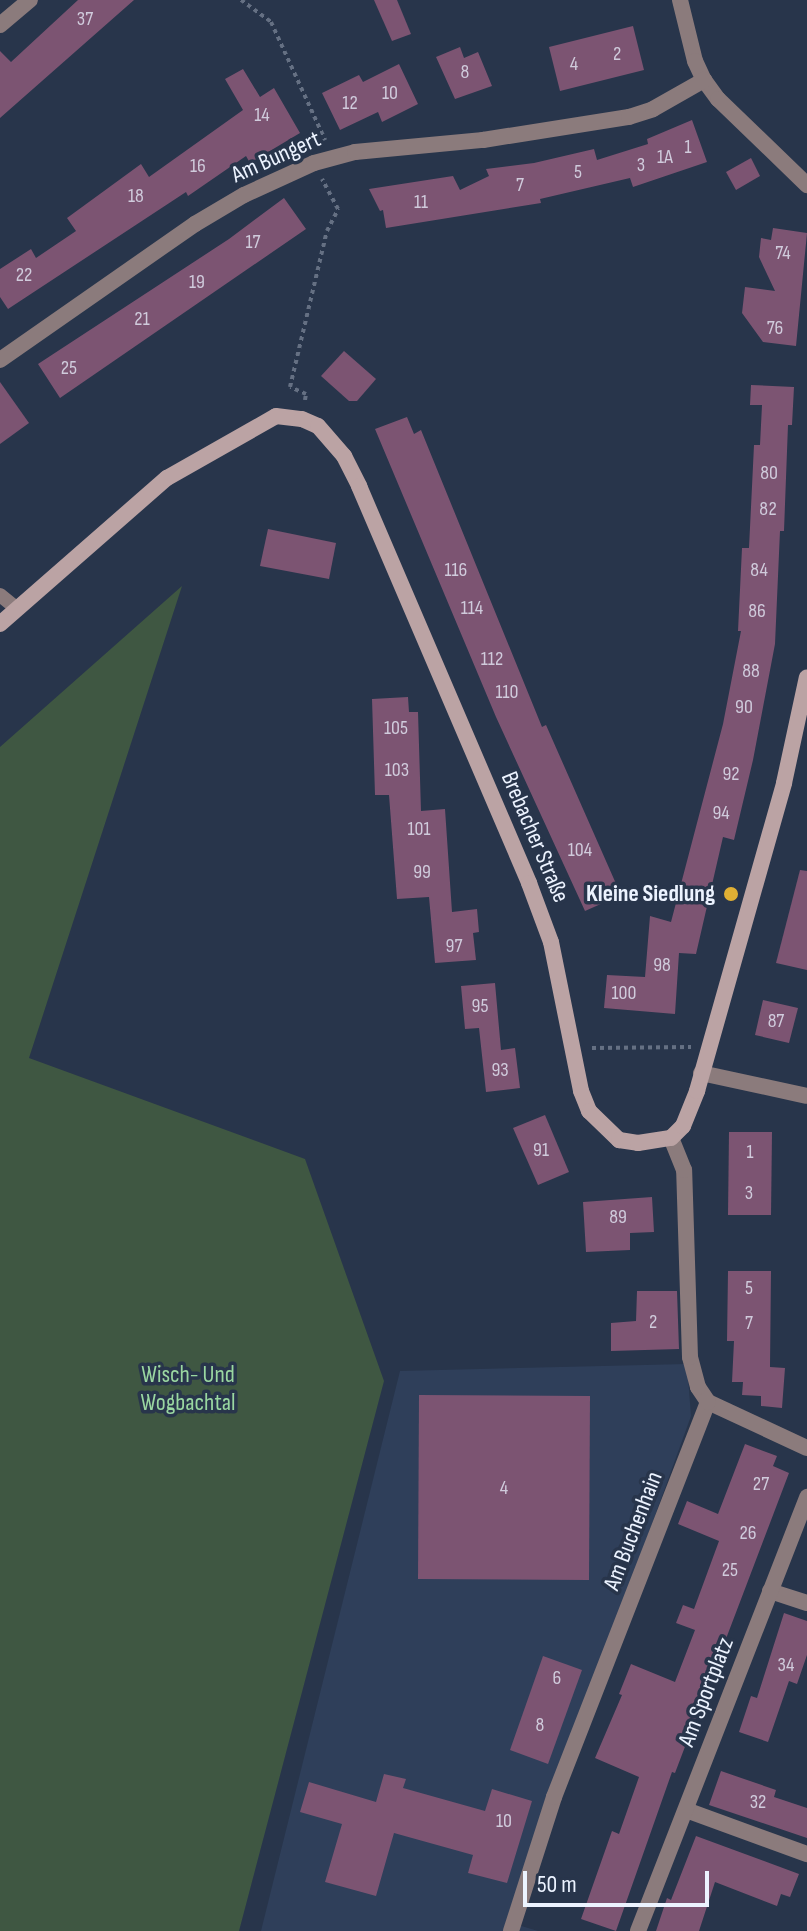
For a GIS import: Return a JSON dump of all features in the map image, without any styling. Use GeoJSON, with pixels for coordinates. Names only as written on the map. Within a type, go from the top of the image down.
{"type":"FeatureCollection","features":[{"type":"Feature","properties":{"kind":"street"},"geometry":{"type":"LineString","coordinates":[[0,25],[30,0]]}},
{"type":"Feature","properties":{"kind":"street"},"geometry":{"type":"LineString","coordinates":[[680,0],[695,61],[704,80],[718,99],[807,185]]}},
{"type":"Feature","properties":{"kind":"street","name":"Am Bungert"},"geometry":{"type":"LineString","coordinates":[[0,360],[195,224],[244,195],[314,163],[333,157],[483,140],[629,117],[653,109],[704,80]]}},
{"type":"Feature","properties":{"kind":"street"},"geometry":{"type":"LineString","coordinates":[[0,624],[167,478],[261,422],[276,416],[302,419]]}},
{"type":"Feature","properties":{"kind":"street","name":"Brebacher Straße"},"geometry":{"type":"LineString","coordinates":[[302,419],[318,426],[344,456],[541,913],[559,974],[581,1091],[589,1111],[619,1140],[660,1142],[671,1138]]}},
{"type":"Feature","properties":{"kind":"street"},"geometry":{"type":"LineString","coordinates":[[807,677],[792,755],[691,1110],[683,1126],[671,1138],[684,1170],[690,1357],[698,1387],[708,1402],[807,1448]]}},
{"type":"Feature","properties":{"kind":"street"},"geometry":{"type":"LineString","coordinates":[[701,1073],[807,1096]]}},
{"type":"Feature","properties":{"kind":"street","name":"Am Buchenhain"},"geometry":{"type":"LineString","coordinates":[[511,1931],[554,1797],[708,1402]]}},
{"type":"Feature","properties":{"kind":"street","name":"Am Sportplatz"},"geometry":{"type":"LineString","coordinates":[[638,1931],[807,1497]]}},
{"type":"Feature","properties":{"kind":"street"},"geometry":{"type":"LineString","coordinates":[[770,1591],[807,1603]]}},
{"type":"Feature","properties":{"kind":"street"},"geometry":{"type":"LineString","coordinates":[[686,1810],[807,1854]]}},
{"type":"Feature","properties":{"kind":"lane"},"geometry":{"type":"LineString","coordinates":[[0,595],[16,608]]}},
{"type":"Feature","properties":{"kind":"path"},"geometry":{"type":"LineString","coordinates":[[241,0],[271,22],[333,157]]}},
{"type":"Feature","properties":{"kind":"path"},"geometry":{"type":"LineString","coordinates":[[302,419],[306,394],[290,387],[327,231],[338,209],[314,163]]}},
{"type":"Feature","properties":{"kind":"path"},"geometry":{"type":"LineString","coordinates":[[573,1047],[709,1045]]}},
{"type":"Feature","properties":{"kind":"shaded area"},"geometry":{"type":"Polygon","coordinates":[[[687,1364],[691,1416],[508,1922],[538,1931],[261,1931],[400,1371],[687,1364]]]}},
{"type":"Feature","properties":{"kind":"green space","name":"Wisch- Und Wogbachtal"},"geometry":{"type":"Polygon","coordinates":[[[182,586],[29,1058],[305,1159],[384,1381],[239,1931],[0,1931],[0,747],[182,586]]]}},
{"type":"Feature","properties":{"kind":"building"},"geometry":{"type":"Polygon","coordinates":[[[78,0],[134,0],[0,118],[0,51],[11,62],[78,0]]]}},
{"type":"Feature","properties":{"kind":"building"},"geometry":{"type":"Polygon","coordinates":[[[374,0],[397,0],[411,34],[392,41],[374,0]]]}},
{"type":"Feature","properties":{"kind":"building"},"geometry":{"type":"Polygon","coordinates":[[[633,26],[644,70],[560,91],[549,47],[633,26]]]}},
{"type":"Feature","properties":{"kind":"building"},"geometry":{"type":"Polygon","coordinates":[[[460,47],[464,58],[478,52],[492,86],[455,99],[436,57],[460,47]]]}},
{"type":"Feature","properties":{"kind":"building"},"geometry":{"type":"Polygon","coordinates":[[[399,64],[418,104],[382,122],[378,112],[340,130],[322,93],[359,75],[363,82],[399,64]]]}},
{"type":"Feature","properties":{"kind":"building"},"geometry":{"type":"Polygon","coordinates":[[[243,69],[260,97],[274,88],[300,133],[250,163],[246,156],[188,196],[186,192],[8,309],[0,297],[0,269],[31,249],[36,258],[76,231],[67,218],[141,164],[149,177],[243,110],[225,79],[243,69]]]}},
{"type":"Feature","properties":{"kind":"building"},"geometry":{"type":"Polygon","coordinates":[[[692,120],[707,162],[633,187],[630,178],[540,199],[541,203],[386,228],[383,210],[380,211],[369,189],[453,176],[460,190],[489,176],[486,169],[534,163],[594,149],[597,160],[648,144],[647,139],[692,120]]]}},
{"type":"Feature","properties":{"kind":"building"},"geometry":{"type":"Polygon","coordinates":[[[751,158],[760,176],[736,190],[726,172],[751,158]]]}},
{"type":"Feature","properties":{"kind":"building"},"geometry":{"type":"Polygon","coordinates":[[[284,198],[306,229],[60,398],[38,364],[229,239],[284,198]]]}},
{"type":"Feature","properties":{"kind":"building"},"geometry":{"type":"Polygon","coordinates":[[[773,228],[807,233],[796,346],[763,342],[742,313],[745,287],[775,291],[759,257],[761,238],[771,240],[773,228]]]}},
{"type":"Feature","properties":{"kind":"building"},"geometry":{"type":"Polygon","coordinates":[[[344,351],[376,379],[357,401],[349,401],[321,376],[344,351]]]}},
{"type":"Feature","properties":{"kind":"building"},"geometry":{"type":"Polygon","coordinates":[[[0,382],[29,423],[0,444],[0,382]]]}},
{"type":"Feature","properties":{"kind":"building"},"geometry":{"type":"Polygon","coordinates":[[[751,385],[794,387],[792,425],[788,425],[784,531],[780,531],[775,644],[753,760],[734,840],[723,837],[696,954],[679,953],[675,1014],[604,1008],[607,975],[645,977],[650,916],[671,922],[723,724],[741,631],[738,631],[742,548],[749,548],[754,445],[760,445],[762,405],[750,405],[751,385]]]}},
{"type":"Feature","properties":{"kind":"building"},"geometry":{"type":"Polygon","coordinates":[[[407,417],[414,434],[421,430],[542,727],[546,725],[621,895],[585,911],[496,717],[375,429],[407,417]]]}},
{"type":"Feature","properties":{"kind":"building"},"geometry":{"type":"Polygon","coordinates":[[[268,529],[336,543],[329,579],[260,566],[268,529]]]}},
{"type":"Feature","properties":{"kind":"building"},"geometry":{"type":"Polygon","coordinates":[[[408,697],[409,712],[418,712],[421,811],[445,809],[452,912],[477,909],[479,932],[473,933],[476,960],[435,963],[429,897],[397,899],[389,795],[375,795],[372,699],[408,697]]]}},
{"type":"Feature","properties":{"kind":"building"},"geometry":{"type":"Polygon","coordinates":[[[800,870],[807,871],[807,970],[776,963],[800,870]]]}},
{"type":"Feature","properties":{"kind":"building"},"geometry":{"type":"Polygon","coordinates":[[[495,983],[501,1050],[515,1048],[520,1088],[486,1092],[479,1028],[465,1029],[461,986],[495,983]]]}},
{"type":"Feature","properties":{"kind":"building"},"geometry":{"type":"Polygon","coordinates":[[[763,1000],[798,1008],[789,1043],[755,1035],[763,1000]]]}},
{"type":"Feature","properties":{"kind":"building"},"geometry":{"type":"Polygon","coordinates":[[[545,1115],[569,1172],[538,1185],[513,1128],[545,1115]]]}},
{"type":"Feature","properties":{"kind":"building"},"geometry":{"type":"Polygon","coordinates":[[[729,1132],[772,1132],[771,1215],[728,1215],[729,1132]]]}},
{"type":"Feature","properties":{"kind":"building"},"geometry":{"type":"Polygon","coordinates":[[[652,1197],[654,1232],[630,1233],[630,1250],[586,1252],[583,1202],[652,1197]]]}},
{"type":"Feature","properties":{"kind":"building"},"geometry":{"type":"Polygon","coordinates":[[[728,1271],[771,1271],[770,1367],[785,1368],[782,1408],[761,1406],[761,1396],[742,1395],[743,1382],[732,1382],[734,1341],[727,1341],[728,1271]]]}},
{"type":"Feature","properties":{"kind":"building"},"geometry":{"type":"Polygon","coordinates":[[[637,1291],[677,1291],[679,1349],[611,1351],[611,1323],[636,1321],[637,1291]]]}},
{"type":"Feature","properties":{"kind":"building"},"geometry":{"type":"Polygon","coordinates":[[[419,1395],[590,1396],[589,1580],[418,1579],[419,1395]]]}},
{"type":"Feature","properties":{"kind":"building"},"geometry":{"type":"Polygon","coordinates":[[[745,1444],[777,1456],[773,1466],[789,1473],[675,1773],[672,1772],[616,1931],[581,1919],[612,1831],[619,1834],[639,1777],[595,1758],[622,1695],[619,1694],[631,1664],[675,1682],[695,1630],[676,1623],[683,1605],[694,1609],[719,1541],[678,1524],[687,1501],[718,1514],[745,1444]]]}},
{"type":"Feature","properties":{"kind":"building"},"geometry":{"type":"Polygon","coordinates":[[[784,1613],[807,1621],[807,1655],[797,1684],[789,1681],[768,1742],[739,1732],[751,1696],[757,1698],[784,1613]]]}},
{"type":"Feature","properties":{"kind":"building"},"geometry":{"type":"Polygon","coordinates":[[[543,1656],[582,1670],[548,1764],[510,1750],[543,1656]]]}},
{"type":"Feature","properties":{"kind":"building"},"geometry":{"type":"Polygon","coordinates":[[[721,1771],[776,1790],[774,1797],[807,1808],[807,1838],[709,1805],[721,1771]]]}},
{"type":"Feature","properties":{"kind":"building"},"geometry":{"type":"Polygon","coordinates":[[[384,1774],[406,1779],[403,1788],[485,1811],[492,1789],[532,1801],[507,1883],[468,1873],[473,1855],[394,1833],[376,1896],[325,1882],[342,1824],[300,1812],[309,1782],[376,1802],[384,1774]]]}},
{"type":"Feature","properties":{"kind":"building"},"geometry":{"type":"Polygon","coordinates":[[[696,1836],[799,1874],[790,1897],[781,1894],[777,1906],[715,1882],[699,1931],[656,1931],[667,1898],[671,1900],[696,1836]]]}},
{"type":"Feature","properties":{"kind":"place","name":"Kleine Siedlung"},"geometry":{"type":"Point","coordinates":[731,894]}}]}
